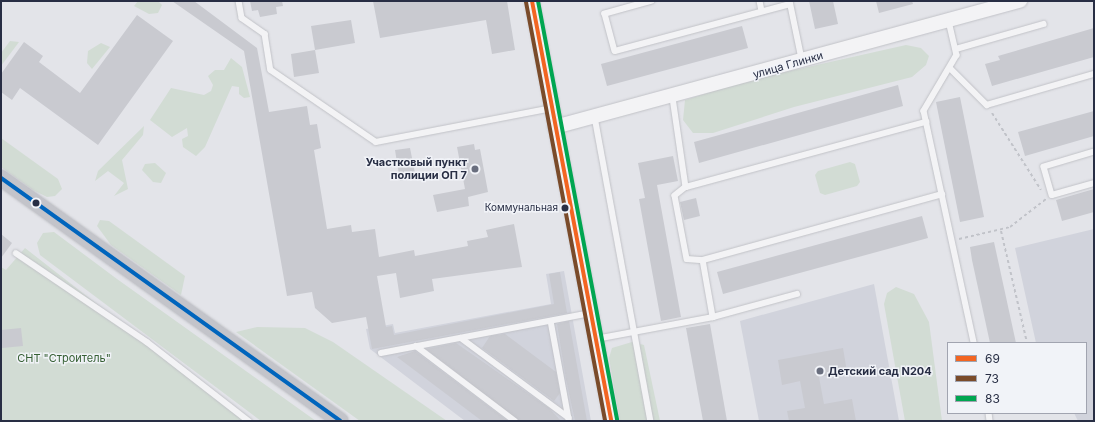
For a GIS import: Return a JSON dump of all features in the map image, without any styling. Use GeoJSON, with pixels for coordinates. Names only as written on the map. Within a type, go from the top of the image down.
{"type":"FeatureCollection","features":[{"type":"Feature","properties":{"kind":"main road"},"geometry":{"type":"LineString","coordinates":[[1,178],[340,421]]}},
{"type":"Feature","properties":{"kind":"street"},"geometry":{"type":"LineString","coordinates":[[532,1],[611,421]]}},
{"type":"Feature","properties":{"kind":"street","name":"улица Глинки"},"geometry":{"type":"LineString","coordinates":[[555,127],[673,98],[802,60],[1020,1]]}},
{"type":"Feature","properties":{"kind":"lane"},"geometry":{"type":"LineString","coordinates":[[239,1],[242,18],[265,34],[271,70],[376,142],[552,108]]}},
{"type":"Feature","properties":{"kind":"lane"},"geometry":{"type":"LineString","coordinates":[[652,1],[605,14],[615,51],[790,2],[802,60]]}},
{"type":"Feature","properties":{"kind":"lane"},"geometry":{"type":"LineString","coordinates":[[760,1],[762,11]]}},
{"type":"Feature","properties":{"kind":"lane"},"geometry":{"type":"LineString","coordinates":[[949,21],[956,49],[952,69],[924,111],[974,342]]}},
{"type":"Feature","properties":{"kind":"lane"},"geometry":{"type":"LineString","coordinates":[[956,49],[1044,24]]}},
{"type":"Feature","properties":{"kind":"lane"},"geometry":{"type":"LineString","coordinates":[[952,69],[987,105],[1094,74]]}},
{"type":"Feature","properties":{"kind":"lane"},"geometry":{"type":"LineString","coordinates":[[673,98],[686,187]]}},
{"type":"Feature","properties":{"kind":"lane"},"geometry":{"type":"LineString","coordinates":[[595,117],[651,421]]}},
{"type":"Feature","properties":{"kind":"lane"},"geometry":{"type":"LineString","coordinates":[[926,122],[686,187],[675,196],[687,259],[702,260],[942,194]]}},
{"type":"Feature","properties":{"kind":"lane"},"geometry":{"type":"LineString","coordinates":[[1094,152],[1044,167],[1052,195],[1094,183]]}},
{"type":"Feature","properties":{"kind":"lane"},"geometry":{"type":"LineString","coordinates":[[16,253],[147,342],[249,421]]}},
{"type":"Feature","properties":{"kind":"lane"},"geometry":{"type":"LineString","coordinates":[[702,260],[713,317]]}},
{"type":"Feature","properties":{"kind":"lane"},"geometry":{"type":"LineString","coordinates":[[595,339],[713,317],[798,294]]}},
{"type":"Feature","properties":{"kind":"lane"},"geometry":{"type":"LineString","coordinates":[[381,353],[590,313]]}},
{"type":"Feature","properties":{"kind":"lane"},"geometry":{"type":"LineString","coordinates":[[551,321],[569,420]]}},
{"type":"Feature","properties":{"kind":"lane"},"geometry":{"type":"LineString","coordinates":[[461,338],[569,420]]}},
{"type":"Feature","properties":{"kind":"lane"},"geometry":{"type":"LineString","coordinates":[[416,346],[515,421]]}},
{"type":"Feature","properties":{"kind":"path"},"geometry":{"type":"LineString","coordinates":[[987,105],[1046,200]]}},
{"type":"Feature","properties":{"kind":"path"},"geometry":{"type":"LineString","coordinates":[[952,240],[1001,230],[1052,195]]}},
{"type":"Feature","properties":{"kind":"path"},"geometry":{"type":"LineString","coordinates":[[1001,230],[1027,342]]}},
{"type":"Feature","properties":{"kind":"shaded area"},"geometry":{"type":"Polygon","coordinates":[[[1094,229],[1094,421],[1078,421],[1074,414],[1087,414],[1087,342],[1036,342],[1015,248],[1094,229]]]}},
{"type":"Feature","properties":{"kind":"shaded area"},"geometry":{"type":"Polygon","coordinates":[[[564,271],[591,421],[465,421],[370,349],[366,329],[393,324],[395,333],[551,304],[546,274],[564,271]]]}},
{"type":"Feature","properties":{"kind":"shaded area","name":"Детский сад N204"},"geometry":{"type":"Polygon","coordinates":[[[874,284],[899,421],[759,421],[740,321],[874,284]]]}},
{"type":"Feature","properties":{"kind":"green space"},"geometry":{"type":"Polygon","coordinates":[[[138,1],[158,1],[162,5],[158,13],[149,14],[134,6],[138,1]]]}},
{"type":"Feature","properties":{"kind":"green space"},"geometry":{"type":"Polygon","coordinates":[[[10,41],[19,42],[1,66],[1,53],[10,41]]]}},
{"type":"Feature","properties":{"kind":"green space"},"geometry":{"type":"Polygon","coordinates":[[[101,43],[110,47],[92,69],[87,63],[88,51],[101,43]]]}},
{"type":"Feature","properties":{"kind":"green space"},"geometry":{"type":"Polygon","coordinates":[[[906,45],[921,48],[929,56],[926,65],[912,77],[794,107],[713,133],[693,133],[683,120],[685,100],[750,80],[906,45]]]}},
{"type":"Feature","properties":{"kind":"green space"},"geometry":{"type":"Polygon","coordinates":[[[231,58],[242,67],[250,97],[244,98],[239,94],[239,87],[232,86],[205,147],[196,156],[183,147],[182,139],[188,136],[187,128],[172,137],[150,120],[171,88],[204,95],[211,91],[213,85],[208,76],[215,70],[224,70],[231,58]]]}},
{"type":"Feature","properties":{"kind":"green space"},"geometry":{"type":"Polygon","coordinates":[[[144,126],[143,135],[122,160],[128,189],[114,196],[124,183],[108,171],[95,181],[98,171],[144,126]]]}},
{"type":"Feature","properties":{"kind":"green space"},"geometry":{"type":"Polygon","coordinates":[[[1,138],[58,179],[62,189],[55,196],[47,197],[33,190],[1,167],[1,138]]]}},
{"type":"Feature","properties":{"kind":"green space"},"geometry":{"type":"Polygon","coordinates":[[[850,162],[855,164],[860,182],[857,186],[825,195],[820,193],[815,175],[818,171],[850,162]]]}},
{"type":"Feature","properties":{"kind":"green space"},"geometry":{"type":"Polygon","coordinates":[[[155,163],[166,173],[161,183],[153,182],[142,170],[145,164],[155,163]]]}},
{"type":"Feature","properties":{"kind":"green space"},"geometry":{"type":"Polygon","coordinates":[[[100,220],[109,221],[185,276],[181,295],[111,245],[97,226],[100,220]]]}},
{"type":"Feature","properties":{"kind":"green space"},"geometry":{"type":"Polygon","coordinates":[[[54,232],[117,279],[316,421],[261,421],[40,255],[37,243],[43,233],[54,232]]]}},
{"type":"Feature","properties":{"kind":"green space","name":"СНТ \"Строитель\""},"geometry":{"type":"Polygon","coordinates":[[[25,248],[247,421],[1,421],[1,267],[6,270],[25,248]]]}},
{"type":"Feature","properties":{"kind":"green space"},"geometry":{"type":"Polygon","coordinates":[[[896,287],[914,294],[929,322],[942,421],[905,421],[884,304],[887,293],[896,287]]]}},
{"type":"Feature","properties":{"kind":"green space"},"geometry":{"type":"Polygon","coordinates":[[[257,327],[305,328],[333,342],[447,421],[360,421],[236,332],[257,327]]]}},
{"type":"Feature","properties":{"kind":"green space"},"geometry":{"type":"Polygon","coordinates":[[[632,342],[644,345],[660,421],[620,421],[609,358],[612,348],[632,342]]]}},
{"type":"Feature","properties":{"kind":"building"},"geometry":{"type":"Polygon","coordinates":[[[172,1],[194,1],[257,48],[269,112],[307,106],[310,125],[317,124],[321,148],[314,150],[327,229],[351,225],[352,232],[375,229],[379,257],[414,250],[415,256],[468,246],[467,241],[488,237],[486,230],[514,224],[522,267],[432,279],[434,291],[400,298],[396,273],[377,276],[386,327],[392,326],[394,335],[554,304],[549,274],[560,272],[567,313],[372,349],[366,317],[332,323],[315,308],[312,292],[287,296],[244,51],[172,1]]]}},
{"type":"Feature","properties":{"kind":"building"},"geometry":{"type":"Polygon","coordinates":[[[250,1],[282,1],[283,6],[276,7],[277,14],[260,17],[258,10],[252,11],[250,1]]]}},
{"type":"Feature","properties":{"kind":"building"},"geometry":{"type":"Polygon","coordinates":[[[373,1],[507,1],[515,50],[492,54],[486,20],[380,38],[373,1]]]}},
{"type":"Feature","properties":{"kind":"building"},"geometry":{"type":"Polygon","coordinates":[[[809,1],[833,1],[838,24],[815,29],[809,1]]]}},
{"type":"Feature","properties":{"kind":"building"},"geometry":{"type":"Polygon","coordinates":[[[876,1],[912,1],[913,4],[879,13],[876,1]]]}},
{"type":"Feature","properties":{"kind":"building"},"geometry":{"type":"Polygon","coordinates":[[[137,15],[173,41],[98,145],[20,88],[12,100],[1,92],[1,74],[24,42],[43,56],[39,62],[80,93],[137,15]]]}},
{"type":"Feature","properties":{"kind":"building"},"geometry":{"type":"Polygon","coordinates":[[[351,20],[355,43],[315,50],[311,26],[351,20]]]}},
{"type":"Feature","properties":{"kind":"building"},"geometry":{"type":"Polygon","coordinates":[[[742,26],[748,48],[607,86],[601,64],[742,26]]]}},
{"type":"Feature","properties":{"kind":"building"},"geometry":{"type":"Polygon","coordinates":[[[1094,28],[1094,57],[992,86],[985,64],[1000,60],[998,56],[1094,28]]]}},
{"type":"Feature","properties":{"kind":"building"},"geometry":{"type":"Polygon","coordinates":[[[315,50],[319,73],[294,77],[291,54],[315,50]]]}},
{"type":"Feature","properties":{"kind":"building"},"geometry":{"type":"Polygon","coordinates":[[[898,85],[903,106],[699,163],[694,142],[898,85]]]}},
{"type":"Feature","properties":{"kind":"building"},"geometry":{"type":"Polygon","coordinates":[[[960,97],[984,217],[960,222],[936,102],[960,97]]]}},
{"type":"Feature","properties":{"kind":"building"},"geometry":{"type":"Polygon","coordinates":[[[1094,111],[1094,136],[1025,156],[1018,132],[1094,111]]]}},
{"type":"Feature","properties":{"kind":"building"},"geometry":{"type":"Polygon","coordinates":[[[474,144],[475,150],[480,149],[488,192],[468,197],[469,206],[437,212],[433,195],[465,189],[457,147],[474,144]]]}},
{"type":"Feature","properties":{"kind":"building"},"geometry":{"type":"Polygon","coordinates":[[[410,148],[416,178],[400,181],[395,150],[410,148]]]}},
{"type":"Feature","properties":{"kind":"building"},"geometry":{"type":"Polygon","coordinates":[[[673,156],[678,181],[657,185],[681,317],[661,321],[639,199],[645,198],[638,163],[673,156]]]}},
{"type":"Feature","properties":{"kind":"building"},"geometry":{"type":"Polygon","coordinates":[[[1094,189],[1094,212],[1062,221],[1056,200],[1094,189]]]}},
{"type":"Feature","properties":{"kind":"building"},"geometry":{"type":"Polygon","coordinates":[[[696,198],[700,216],[684,220],[680,202],[696,198]]]}},
{"type":"Feature","properties":{"kind":"building"},"geometry":{"type":"Polygon","coordinates":[[[922,216],[928,238],[723,294],[717,272],[922,216]]]}},
{"type":"Feature","properties":{"kind":"building"},"geometry":{"type":"Polygon","coordinates":[[[1,234],[12,243],[1,258],[1,234]]]}},
{"type":"Feature","properties":{"kind":"building"},"geometry":{"type":"Polygon","coordinates":[[[994,242],[1016,342],[990,342],[970,247],[994,242]]]}},
{"type":"Feature","properties":{"kind":"building"},"geometry":{"type":"Polygon","coordinates":[[[569,321],[587,421],[575,421],[566,379],[557,324],[569,321]]]}},
{"type":"Feature","properties":{"kind":"building"},"geometry":{"type":"Polygon","coordinates":[[[710,324],[727,421],[703,421],[686,328],[710,324]]]}},
{"type":"Feature","properties":{"kind":"building"},"geometry":{"type":"Polygon","coordinates":[[[21,328],[23,346],[2,348],[1,330],[21,328]]]}},
{"type":"Feature","properties":{"kind":"building"},"geometry":{"type":"Polygon","coordinates":[[[505,334],[556,372],[560,393],[554,401],[482,348],[490,336],[505,334]]]}},
{"type":"Feature","properties":{"kind":"building"},"geometry":{"type":"Polygon","coordinates":[[[456,343],[549,408],[561,421],[519,421],[426,349],[456,343]]]}},
{"type":"Feature","properties":{"kind":"building"},"geometry":{"type":"Polygon","coordinates":[[[843,348],[847,372],[819,377],[824,404],[852,399],[856,421],[789,421],[787,411],[805,408],[800,381],[782,385],[778,360],[843,348]]]}},
{"type":"Feature","properties":{"kind":"building"},"geometry":{"type":"Polygon","coordinates":[[[415,351],[508,421],[482,421],[397,357],[415,351]]]}},
{"type":"Feature","properties":{"kind":"transit line","name":"69"},"geometry":{"type":"LineString","coordinates":[[532,1],[611,421]]}},
{"type":"Feature","properties":{"kind":"transit line","name":"83"},"geometry":{"type":"LineString","coordinates":[[538,1],[617,420]]}},
{"type":"Feature","properties":{"kind":"transit line","name":"73"},"geometry":{"type":"LineString","coordinates":[[526,2],[605,421]]}},
{"type":"Feature","properties":{"kind":"transit line"},"geometry":{"type":"LineString","coordinates":[[1,178],[340,421]]}},
{"type":"Feature","properties":{"kind":"place","name":"Участковый пункт полиции ОП 7"},"geometry":{"type":"Point","coordinates":[475,169]}},
{"type":"Feature","properties":{"kind":"place","name":"Коммунальная"},"geometry":{"type":"Point","coordinates":[565,208]}},
{"type":"Feature","properties":{"kind":"place","name":"Детский сад N204"},"geometry":{"type":"Point","coordinates":[820,371]}}]}
